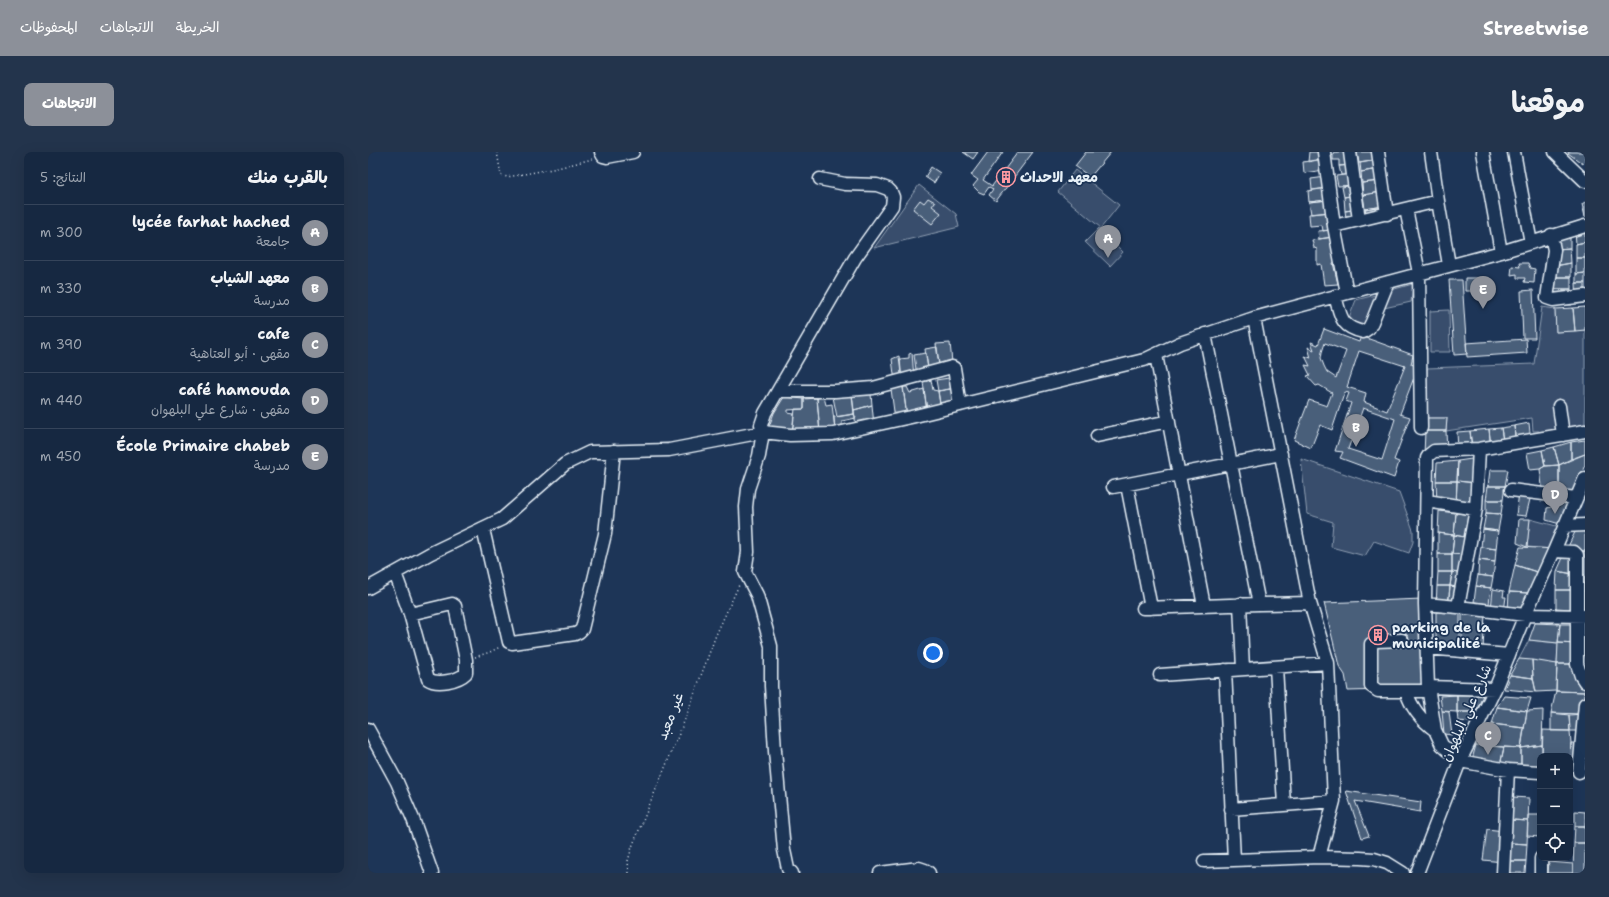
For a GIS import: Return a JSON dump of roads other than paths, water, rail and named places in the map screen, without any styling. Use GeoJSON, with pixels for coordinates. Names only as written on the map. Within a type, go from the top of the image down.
{"type":"FeatureCollection","features":[{"type":"Feature","properties":{"kind":"street"},"geometry":{"type":"LineString","coordinates":[[602,154],[607,157],[633,152]]}},
{"type":"Feature","properties":{"kind":"street"},"geometry":{"type":"LineString","coordinates":[[1324,152],[1334,226],[1348,293]]}},
{"type":"Feature","properties":{"kind":"street"},"geometry":{"type":"LineString","coordinates":[[1350,152],[1359,220]]}},
{"type":"Feature","properties":{"kind":"street"},"geometry":{"type":"LineString","coordinates":[[1378,152],[1387,214]]}},
{"type":"Feature","properties":{"kind":"street"},"geometry":{"type":"LineString","coordinates":[[1431,152],[1449,265]]}},
{"type":"Feature","properties":{"kind":"street"},"geometry":{"type":"LineString","coordinates":[[1483,152],[1501,252]]}},
{"type":"Feature","properties":{"kind":"street"},"geometry":{"type":"LineString","coordinates":[[1514,152],[1531,243]]}},
{"type":"Feature","properties":{"kind":"street"},"geometry":{"type":"LineString","coordinates":[[1555,152],[1585,180]]}},
{"type":"Feature","properties":{"kind":"street"},"geometry":{"type":"LineString","coordinates":[[792,873],[788,869],[784,850],[774,751],[771,646],[756,595],[745,572],[748,552],[746,507],[748,489],[759,456],[763,432],[762,420],[855,258],[886,214],[893,201],[891,192],[882,186],[845,184],[820,179]]}},
{"type":"Feature","properties":{"kind":"street"},"geometry":{"type":"LineString","coordinates":[[1334,226],[1438,201]]}},
{"type":"Feature","properties":{"kind":"street"},"geometry":{"type":"LineString","coordinates":[[1406,209],[1419,273],[1421,428]]}},
{"type":"Feature","properties":{"kind":"street"},"geometry":{"type":"LineString","coordinates":[[368,588],[431,553],[502,519],[571,461],[590,452],[669,450],[763,432],[790,435],[833,434],[1144,360],[1180,343],[1254,318],[1501,252],[1585,226]]}},
{"type":"Feature","properties":{"kind":"street"},"geometry":{"type":"LineString","coordinates":[[1552,235],[1554,250],[1547,298],[1553,300],[1585,296]]}},
{"type":"Feature","properties":{"kind":"street"},"geometry":{"type":"LineString","coordinates":[[1335,296],[1342,321],[1354,330],[1363,332],[1369,328],[1372,322],[1388,282]]}},
{"type":"Feature","properties":{"kind":"street"},"geometry":{"type":"LineString","coordinates":[[1254,318],[1310,603],[1328,663],[1334,801],[1318,857]]}},
{"type":"Feature","properties":{"kind":"street"},"geometry":{"type":"LineString","coordinates":[[1205,334],[1259,604]]}},
{"type":"Feature","properties":{"kind":"street"},"geometry":{"type":"LineString","coordinates":[[1156,355],[1204,606]]}},
{"type":"Feature","properties":{"kind":"street"},"geometry":{"type":"LineString","coordinates":[[778,391],[835,391],[873,388],[952,367],[954,368],[960,405]]}},
{"type":"Feature","properties":{"kind":"street"},"geometry":{"type":"LineString","coordinates":[[1559,406],[1563,435]]}},
{"type":"Feature","properties":{"kind":"street"},"geometry":{"type":"LineString","coordinates":[[1097,436],[1169,421]]}},
{"type":"Feature","properties":{"kind":"street"},"geometry":{"type":"LineString","coordinates":[[1537,772],[1508,770],[1460,761],[1442,745],[1435,730],[1429,689],[1425,604],[1427,463],[1429,455],[1434,451],[1479,449],[1585,431]]}},
{"type":"Feature","properties":{"kind":"street"},"geometry":{"type":"LineString","coordinates":[[1458,607],[1476,509],[1479,449]]}},
{"type":"Feature","properties":{"kind":"street"},"geometry":{"type":"LineString","coordinates":[[483,529],[509,642],[575,634],[580,632],[582,629],[604,534],[614,451]]}},
{"type":"Feature","properties":{"kind":"street"},"geometry":{"type":"LineString","coordinates":[[1113,488],[1281,454]]}},
{"type":"Feature","properties":{"kind":"street","name":"شارع علي البلهوان"},"geometry":{"type":"LineString","coordinates":[[1417,873],[1460,761],[1495,689],[1525,615],[1585,478]]}},
{"type":"Feature","properties":{"kind":"street"},"geometry":{"type":"LineString","coordinates":[[1126,485],[1147,608],[1310,603]]}},
{"type":"Feature","properties":{"kind":"street"},"geometry":{"type":"LineString","coordinates":[[1511,490],[1576,498]]}},
{"type":"Feature","properties":{"kind":"street"},"geometry":{"type":"LineString","coordinates":[[1427,501],[1476,509]]}},
{"type":"Feature","properties":{"kind":"street"},"geometry":{"type":"LineString","coordinates":[[1564,526],[1585,525]]}},
{"type":"Feature","properties":{"kind":"street"},"geometry":{"type":"LineString","coordinates":[[1554,551],[1574,552],[1577,555],[1581,616],[1577,664],[1581,676],[1585,682]]}},
{"type":"Feature","properties":{"kind":"street"},"geometry":{"type":"LineString","coordinates":[[396,573],[410,614],[428,679],[439,682],[462,677],[466,673],[466,660],[455,606],[452,604],[410,614]]}},
{"type":"Feature","properties":{"kind":"street"},"geometry":{"type":"LineString","coordinates":[[1240,604],[1243,669]]}},
{"type":"Feature","properties":{"kind":"street"},"geometry":{"type":"LineString","coordinates":[[1425,604],[1525,615],[1581,616]]}},
{"type":"Feature","properties":{"kind":"street"},"geometry":{"type":"LineString","coordinates":[[1402,640],[1376,641],[1372,643],[1370,648],[1370,684],[1373,689],[1406,691],[1429,689],[1495,689]]}},
{"type":"Feature","properties":{"kind":"street"},"geometry":{"type":"LineString","coordinates":[[1427,648],[1509,655]]}},
{"type":"Feature","properties":{"kind":"street"},"geometry":{"type":"LineString","coordinates":[[1160,674],[1328,663]]}},
{"type":"Feature","properties":{"kind":"street"},"geometry":{"type":"LineString","coordinates":[[1276,667],[1284,805]]}},
{"type":"Feature","properties":{"kind":"street"},"geometry":{"type":"LineString","coordinates":[[1225,670],[1234,860]]}},
{"type":"Feature","properties":{"kind":"street"},"geometry":{"type":"LineString","coordinates":[[1406,691],[1415,710],[1424,721],[1435,730]]}},
{"type":"Feature","properties":{"kind":"street"},"geometry":{"type":"LineString","coordinates":[[1578,772],[1585,704]]}},
{"type":"Feature","properties":{"kind":"street"},"geometry":{"type":"LineString","coordinates":[[368,729],[397,782],[413,819],[432,873]]}},
{"type":"Feature","properties":{"kind":"street"},"geometry":{"type":"LineString","coordinates":[[1503,873],[1508,770]]}},
{"type":"Feature","properties":{"kind":"street"},"geometry":{"type":"LineString","coordinates":[[1232,809],[1334,801]]}},
{"type":"Feature","properties":{"kind":"street"},"geometry":{"type":"LineString","coordinates":[[1204,861],[1318,857],[1374,859],[1387,863],[1404,873]]}},
{"type":"Feature","properties":{"kind":"street"},"geometry":{"type":"LineString","coordinates":[[1541,861],[1541,873]]}},
{"type":"Feature","properties":{"kind":"street"},"geometry":{"type":"LineString","coordinates":[[880,873],[919,868],[926,870],[929,873]]}},
{"type":"Feature","properties":{"kind":"place","name":"معهد الاحداث"},"geometry":{"type":"Point","coordinates":[1006,177]}},
{"type":"Feature","properties":{"kind":"place","name":"lycée farhat hached"},"geometry":{"type":"Point","coordinates":[1108,258]}},
{"type":"Feature","properties":{"kind":"place","name":"École Primaire chabeb"},"geometry":{"type":"Point","coordinates":[1483,309]}},
{"type":"Feature","properties":{"kind":"place","name":"معهد الشياب"},"geometry":{"type":"Point","coordinates":[1356,447]}},
{"type":"Feature","properties":{"kind":"place","name":"café hamouda"},"geometry":{"type":"Point","coordinates":[1555,514]}},
{"type":"Feature","properties":{"kind":"place","name":"parking de la municipalité"},"geometry":{"type":"Point","coordinates":[1378,635]}},
{"type":"Feature","properties":{"kind":"place","name":"cafe"},"geometry":{"type":"Point","coordinates":[1488,755]}}]}
